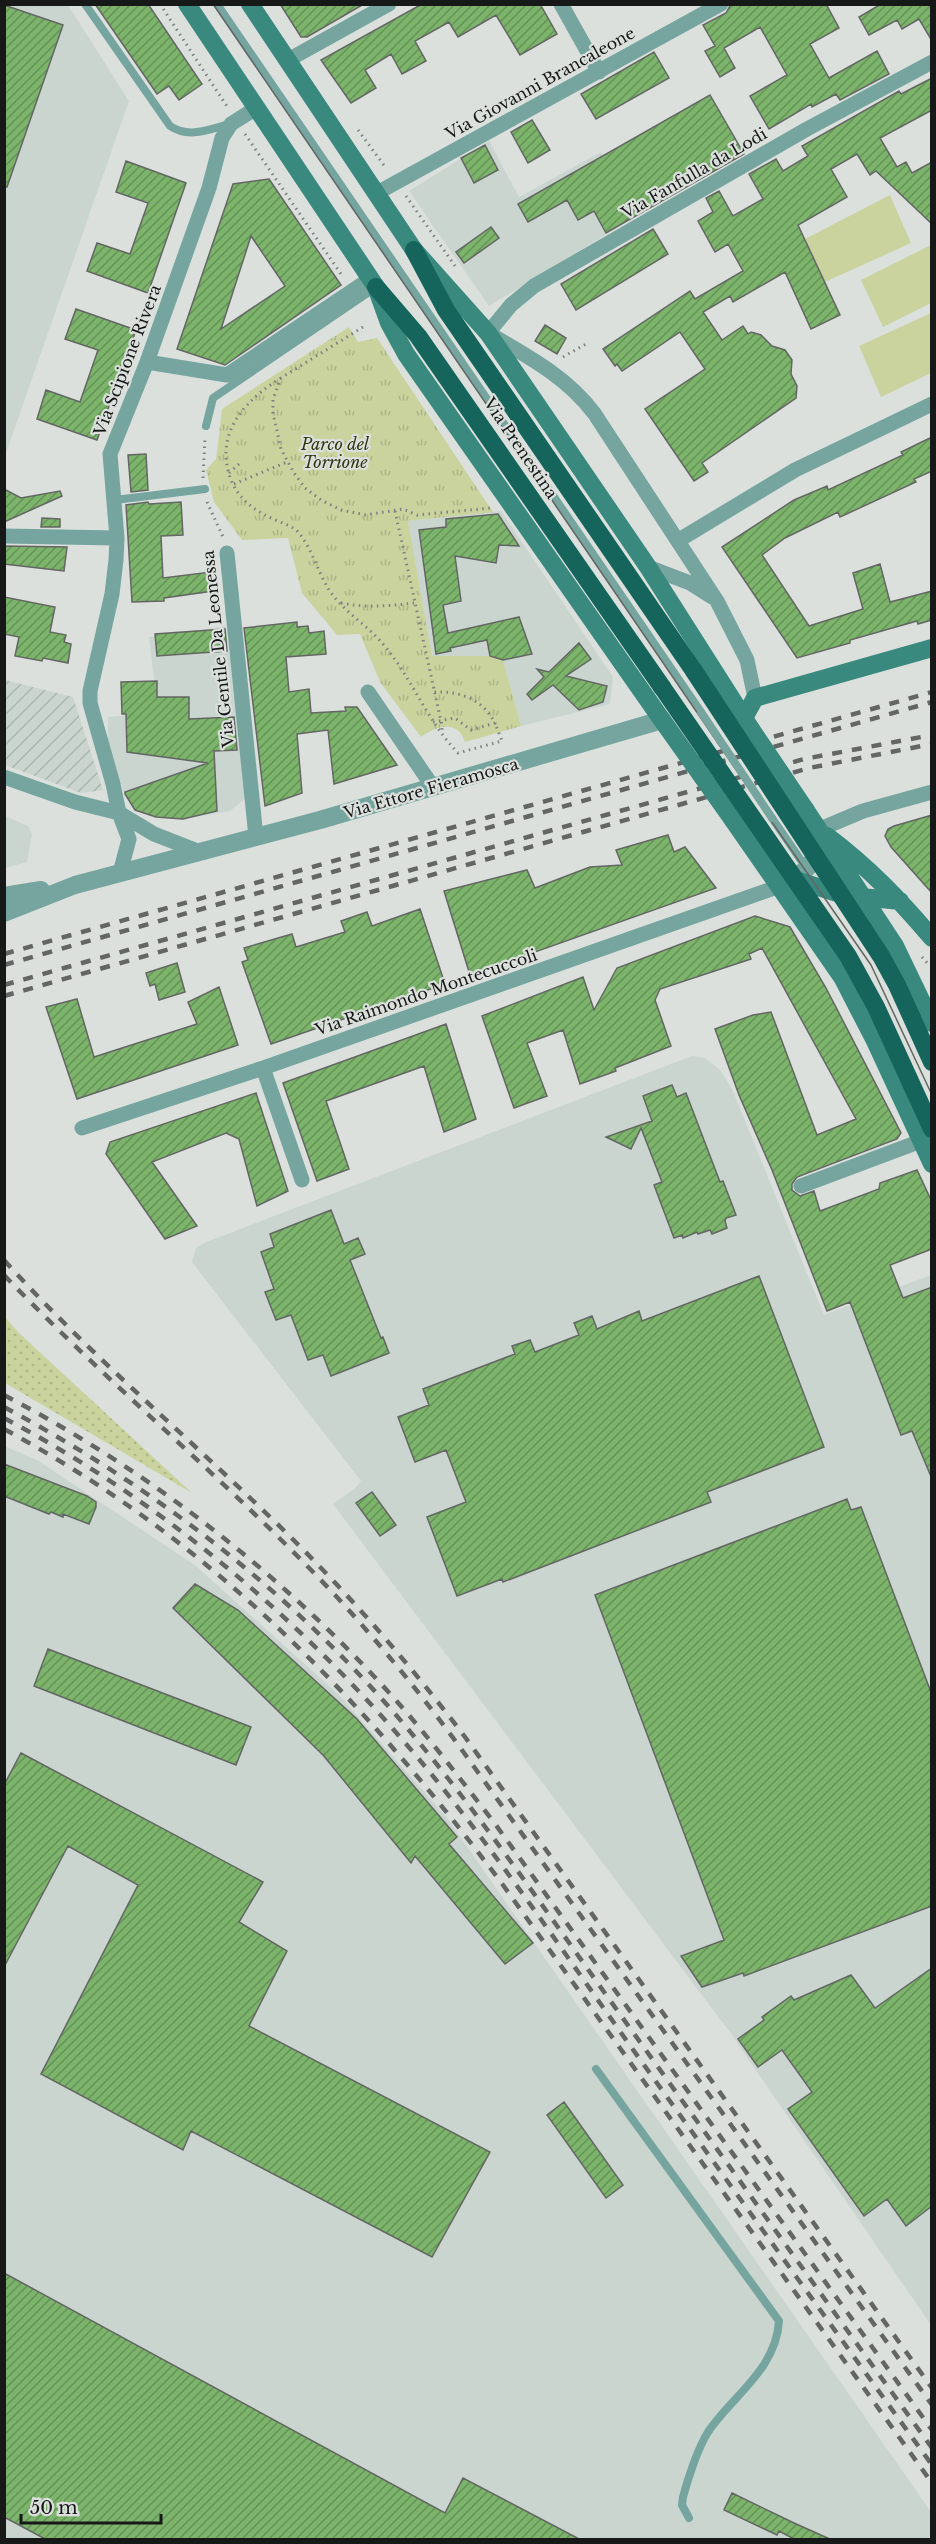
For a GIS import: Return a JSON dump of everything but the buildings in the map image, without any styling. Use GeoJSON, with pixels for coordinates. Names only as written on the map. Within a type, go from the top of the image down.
{"type":"FeatureCollection","features":[{"type":"Feature","properties":{"kind":"highway"},"geometry":{"type":"LineString","coordinates":[[414,250],[451,317],[674,641],[871,940],[897,985],[932,1062]]}},
{"type":"Feature","properties":{"kind":"highway"},"geometry":{"type":"LineString","coordinates":[[373,283],[418,336],[848,956],[876,1007],[926,1135]]}},
{"type":"Feature","properties":{"kind":"main road"},"geometry":{"type":"LineString","coordinates":[[188,4],[373,283],[400,344],[766,867],[784,882],[842,977],[926,1135],[932,1164]]}},
{"type":"Feature","properties":{"kind":"main road"},"geometry":{"type":"LineString","coordinates":[[250,4],[414,250],[488,333],[648,567],[895,946],[932,1023]]}},
{"type":"Feature","properties":{"kind":"main road"},"geometry":{"type":"LineString","coordinates":[[748,723],[754,698],[932,648]]}},
{"type":"Feature","properties":{"kind":"main road"},"geometry":{"type":"LineString","coordinates":[[818,830],[864,864],[932,938]]}},
{"type":"Feature","properties":{"kind":"main road"},"geometry":{"type":"LineString","coordinates":[[784,882],[862,898],[900,901]]}},
{"type":"Feature","properties":{"kind":"street"},"geometry":{"type":"LineString","coordinates":[[288,60],[389,4]]}},
{"type":"Feature","properties":{"kind":"street"},"geometry":{"type":"LineString","coordinates":[[561,4],[599,72]]}},
{"type":"Feature","properties":{"kind":"street","name":"Via Giovanni Brancaleone"},"geometry":{"type":"LineString","coordinates":[[377,193],[721,4]]}},
{"type":"Feature","properties":{"kind":"street","name":"Via Fanfulla da Lodi"},"geometry":{"type":"LineString","coordinates":[[488,333],[511,305],[534,286],[807,129],[932,62]]}},
{"type":"Feature","properties":{"kind":"street"},"geometry":{"type":"LineString","coordinates":[[231,124],[256,108]]}},
{"type":"Feature","properties":{"kind":"street","name":"Via Scipione Rivera"},"geometry":{"type":"LineString","coordinates":[[119,813],[93,715],[90,691],[112,594],[117,538],[110,454],[147,362],[208,188],[219,146],[231,124]]}},
{"type":"Feature","properties":{"kind":"street"},"geometry":{"type":"LineString","coordinates":[[147,362],[227,375],[373,283]]}},
{"type":"Feature","properties":{"kind":"street"},"geometry":{"type":"LineString","coordinates":[[488,333],[556,374],[579,395],[679,540],[717,601],[747,660],[754,698]]}},
{"type":"Feature","properties":{"kind":"street"},"geometry":{"type":"LineString","coordinates":[[679,540],[795,470],[932,404]]}},
{"type":"Feature","properties":{"kind":"street"},"geometry":{"type":"LineString","coordinates":[[4,536],[117,538]]}},
{"type":"Feature","properties":{"kind":"street","name":"Via Gentile Da Leonessa"},"geometry":{"type":"LineString","coordinates":[[227,553],[256,837]]}},
{"type":"Feature","properties":{"kind":"street"},"geometry":{"type":"LineString","coordinates":[[648,567],[690,583],[717,601]]}},
{"type":"Feature","properties":{"kind":"street"},"geometry":{"type":"LineString","coordinates":[[368,692],[433,787]]}},
{"type":"Feature","properties":{"kind":"street","name":"Via Ettore Fieramosca"},"geometry":{"type":"LineString","coordinates":[[4,896],[75,885],[200,852],[662,720]]}},
{"type":"Feature","properties":{"kind":"street"},"geometry":{"type":"LineString","coordinates":[[4,777],[75,802],[119,813],[154,834],[200,852]]}},
{"type":"Feature","properties":{"kind":"street"},"geometry":{"type":"LineString","coordinates":[[784,882],[807,868],[818,850],[818,830],[863,811],[932,792]]}},
{"type":"Feature","properties":{"kind":"street"},"geometry":{"type":"LineString","coordinates":[[119,813],[129,839],[120,873]]}},
{"type":"Feature","properties":{"kind":"street","name":"Via Raimondo Montecuccoli"},"geometry":{"type":"LineString","coordinates":[[82,1128],[263,1068],[784,882]]}},
{"type":"Feature","properties":{"kind":"street","name":"Via Ettore Fieramosca"},"geometry":{"type":"LineString","coordinates":[[4,913],[75,885]]}},
{"type":"Feature","properties":{"kind":"street"},"geometry":{"type":"LineString","coordinates":[[263,1068],[302,1180]]}},
{"type":"Feature","properties":{"kind":"street"},"geometry":{"type":"LineString","coordinates":[[801,1186],[926,1135]]}},
{"type":"Feature","properties":{"kind":"lane"},"geometry":{"type":"LineString","coordinates":[[85,4],[170,126],[183,132],[193,133],[231,124]]}},
{"type":"Feature","properties":{"kind":"lane","name":"Via Prenestina"},"geometry":{"type":"LineString","coordinates":[[217,4],[772,818],[825,891]]}},
{"type":"Feature","properties":{"kind":"lane"},"geometry":{"type":"LineString","coordinates":[[206,426],[213,398],[373,283]]}},
{"type":"Feature","properties":{"kind":"lane"},"geometry":{"type":"LineString","coordinates":[[115,500],[205,489]]}},
{"type":"Feature","properties":{"kind":"lane"},"geometry":{"type":"LineString","coordinates":[[662,720],[683,687]]}},
{"type":"Feature","properties":{"kind":"lane"},"geometry":{"type":"LineString","coordinates":[[596,2069],[779,2321],[778,2334],[751,2385],[706,2435],[683,2497],[682,2505],[689,2518]]}},
{"type":"Feature","properties":{"kind":"path"},"geometry":{"type":"LineString","coordinates":[[160,4],[223,100]]}},
{"type":"Feature","properties":{"kind":"path"},"geometry":{"type":"LineString","coordinates":[[248,140],[343,277]]}},
{"type":"Feature","properties":{"kind":"path"},"geometry":{"type":"LineString","coordinates":[[363,327],[260,391],[240,410],[229,434],[226,455],[229,473],[234,484],[252,508],[297,530],[330,591],[383,644],[433,722],[458,753],[501,741],[488,711],[477,701],[458,694],[434,692]]}},
{"type":"Feature","properties":{"kind":"path"},"geometry":{"type":"LineString","coordinates":[[563,357],[586,344]]}},
{"type":"Feature","properties":{"kind":"path"},"geometry":{"type":"LineString","coordinates":[[281,378],[273,399],[275,423],[281,449],[305,488],[321,500],[341,510],[366,515],[403,509],[417,515],[491,508]]}},
{"type":"Feature","properties":{"kind":"path"},"geometry":{"type":"LineString","coordinates":[[268,424],[275,423]]}},
{"type":"Feature","properties":{"kind":"path","name":"Via Gentile Da Leonessa"},"geometry":{"type":"LineString","coordinates":[[206,426],[202,471],[208,507],[222,533],[227,553]]}},
{"type":"Feature","properties":{"kind":"path"},"geometry":{"type":"LineString","coordinates":[[234,484],[287,462]]}},
{"type":"Feature","properties":{"kind":"path"},"geometry":{"type":"LineString","coordinates":[[229,473],[239,464]]}},
{"type":"Feature","properties":{"kind":"path"},"geometry":{"type":"LineString","coordinates":[[395,511],[442,735]]}},
{"type":"Feature","properties":{"kind":"path"},"geometry":{"type":"LineString","coordinates":[[341,603],[355,606],[414,603]]}},
{"type":"Feature","properties":{"kind":"path"},"geometry":{"type":"LineString","coordinates":[[433,722],[455,718],[471,730],[495,723]]}},
{"type":"Feature","properties":{"kind":"shaded area"},"geometry":{"type":"Polygon","coordinates":[[[5,5],[68,5],[129,101],[5,456],[5,5]]]}},
{"type":"Feature","properties":{"kind":"shaded area"},"geometry":{"type":"Polygon","coordinates":[[[489,141],[519,197],[601,152],[641,213],[489,306],[409,191],[489,141]]]}},
{"type":"Feature","properties":{"kind":"shaded area"},"geometry":{"type":"Polygon","coordinates":[[[501,511],[613,677],[610,704],[521,726],[503,660],[490,656],[432,657],[408,521],[501,511]]]}},
{"type":"Feature","properties":{"kind":"shaded area"},"geometry":{"type":"Polygon","coordinates":[[[226,626],[247,797],[230,811],[183,819],[156,817],[135,810],[124,793],[108,745],[108,717],[158,713],[149,637],[226,626]]]}},
{"type":"Feature","properties":{"kind":"shaded area"},"geometry":{"type":"Polygon","coordinates":[[[5,680],[73,697],[103,790],[81,793],[5,765],[5,680]]]}},
{"type":"Feature","properties":{"kind":"shaded area"},"geometry":{"type":"Polygon","coordinates":[[[5,816],[28,826],[32,834],[27,862],[5,868],[5,816]]]}},
{"type":"Feature","properties":{"kind":"shaded area"},"geometry":{"type":"Polygon","coordinates":[[[692,1056],[705,1058],[720,1070],[732,1089],[824,1315],[931,1275],[931,2325],[729,2031],[333,1504],[361,1481],[192,1262],[196,1248],[204,1243],[692,1056]]]}},
{"type":"Feature","properties":{"kind":"shaded area"},"geometry":{"type":"Polygon","coordinates":[[[4,1446],[37,1460],[196,1566],[340,1696],[447,1818],[931,2512],[931,2539],[5,2539],[4,1446]]]}},
{"type":"Feature","properties":{"kind":"green space"},"geometry":{"type":"Polygon","coordinates":[[[890,195],[911,243],[825,282],[805,239],[890,195]]]}},
{"type":"Feature","properties":{"kind":"green space"},"geometry":{"type":"Polygon","coordinates":[[[931,245],[931,303],[883,327],[861,280],[931,245]]]}},
{"type":"Feature","properties":{"kind":"green space"},"geometry":{"type":"Polygon","coordinates":[[[931,313],[931,373],[881,397],[859,346],[931,313]]]}},
{"type":"Feature","properties":{"kind":"green space","name":"Parco del Torrione"},"geometry":{"type":"Polygon","coordinates":[[[349,327],[358,342],[377,338],[493,512],[408,521],[432,656],[490,656],[503,660],[521,726],[465,742],[462,735],[452,727],[433,730],[421,737],[380,682],[360,634],[337,635],[302,593],[288,538],[242,540],[214,502],[206,470],[216,459],[222,409],[349,327]]]}},
{"type":"Feature","properties":{"kind":"green space"},"geometry":{"type":"Polygon","coordinates":[[[4,1316],[19,1333],[192,1493],[5,1383],[4,1316]]]}},
{"type":"Feature","properties":{"kind":"tram line"},"geometry":{"type":"LineString","coordinates":[[213,4],[871,965],[932,1095]]}},
{"type":"Feature","properties":{"kind":"railway"},"geometry":{"type":"LineString","coordinates":[[4,954],[932,692]]}},
{"type":"Feature","properties":{"kind":"railway"},"geometry":{"type":"LineString","coordinates":[[4,965],[932,702]]}},
{"type":"Feature","properties":{"kind":"railway"},"geometry":{"type":"LineString","coordinates":[[4,985],[804,759],[932,735]]}},
{"type":"Feature","properties":{"kind":"railway"},"geometry":{"type":"LineString","coordinates":[[4,996],[809,768],[932,744]]}},
{"type":"Feature","properties":{"kind":"railway"},"geometry":{"type":"LineString","coordinates":[[4,1260],[101,1359],[296,1542],[347,1595],[419,1679],[465,1737],[932,2388]]}},
{"type":"Feature","properties":{"kind":"railway"},"geometry":{"type":"LineString","coordinates":[[4,1275],[86,1356],[254,1513],[335,1595],[403,1674],[467,1757],[932,2405]]}},
{"type":"Feature","properties":{"kind":"railway"},"geometry":{"type":"LineString","coordinates":[[4,1395],[111,1457],[212,1529],[306,1609],[393,1697],[493,1821],[932,2430]]}},
{"type":"Feature","properties":{"kind":"railway"},"geometry":{"type":"LineString","coordinates":[[4,1407],[60,1438],[114,1472],[218,1546],[314,1629],[402,1722],[460,1793],[515,1867],[932,2448]]}},
{"type":"Feature","properties":{"kind":"railway"},"geometry":{"type":"LineString","coordinates":[[4,1418],[64,1452],[177,1528],[282,1615],[378,1712],[423,1764],[503,1867],[932,2465]]}},
{"type":"Feature","properties":{"kind":"railway"},"geometry":{"type":"LineString","coordinates":[[4,1429],[80,1473],[150,1521],[217,1573],[279,1629],[395,1750],[503,1885],[932,2483]]}}]}
